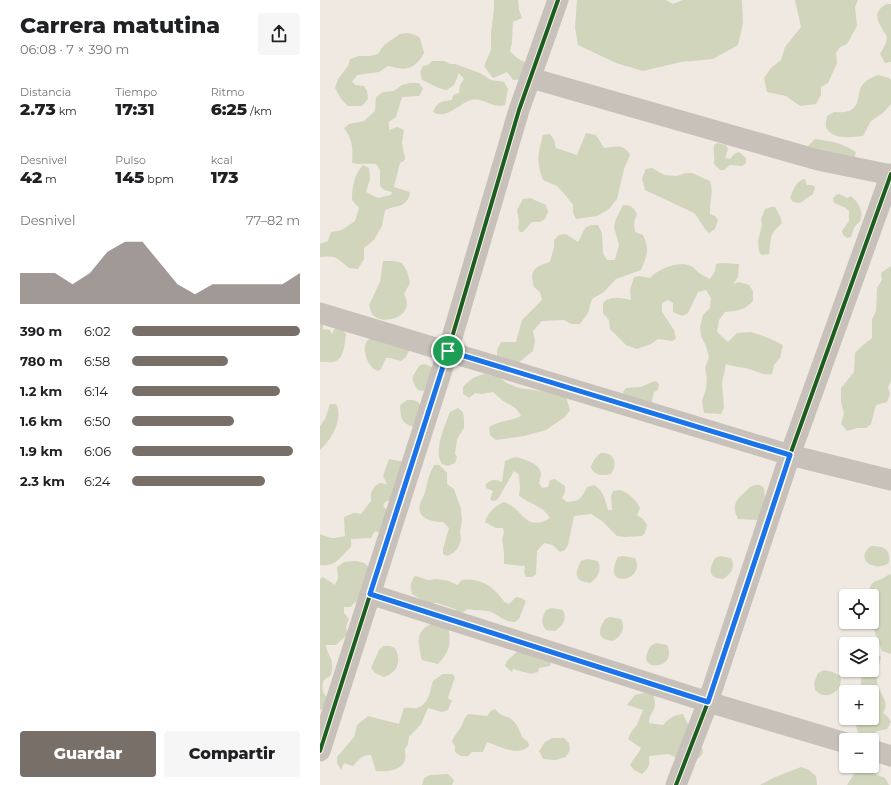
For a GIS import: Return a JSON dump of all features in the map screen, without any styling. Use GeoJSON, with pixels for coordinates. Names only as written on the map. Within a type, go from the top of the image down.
{"type":"FeatureCollection","features":[{"type":"Feature","properties":{"kind":"street"},"geometry":{"type":"LineString","coordinates":[[320,751],[448,351],[519,110],[558,0]]}},
{"type":"Feature","properties":{"kind":"street"},"geometry":{"type":"LineString","coordinates":[[531,78],[818,160],[891,175],[790,455],[708,702],[676,785]]}},
{"type":"Feature","properties":{"kind":"street"},"geometry":{"type":"LineString","coordinates":[[320,313],[790,455],[891,480]]}},
{"type":"Feature","properties":{"kind":"street"},"geometry":{"type":"LineString","coordinates":[[370,594],[708,702],[839,741]]}},
{"type":"Feature","properties":{"kind":"street"},"geometry":{"type":"LineString","coordinates":[[879,752],[891,756]]}},
{"type":"Feature","properties":{"kind":"green space"},"geometry":{"type":"Polygon","coordinates":[[[494,0],[518,0],[522,18],[513,22],[510,51],[517,58],[527,63],[525,79],[513,80],[507,72],[493,78],[484,66],[491,50],[494,0]]]}},
{"type":"Feature","properties":{"kind":"green space"},"geometry":{"type":"Polygon","coordinates":[[[577,0],[666,0],[673,4],[683,0],[742,0],[743,23],[738,45],[713,59],[681,62],[643,71],[616,63],[578,45],[575,28],[577,0]]]}},
{"type":"Feature","properties":{"kind":"green space"},"geometry":{"type":"Polygon","coordinates":[[[795,0],[858,0],[855,7],[857,26],[847,44],[840,47],[836,53],[837,63],[828,83],[821,87],[821,95],[816,104],[800,106],[786,96],[767,92],[764,78],[771,68],[781,60],[785,47],[801,27],[795,0]]]}},
{"type":"Feature","properties":{"kind":"green space"},"geometry":{"type":"Polygon","coordinates":[[[887,4],[891,4],[891,62],[885,63],[880,54],[886,43],[887,37],[879,23],[877,15],[878,11],[887,4]]]}},
{"type":"Feature","properties":{"kind":"green space"},"geometry":{"type":"Polygon","coordinates":[[[408,33],[420,38],[424,53],[420,60],[411,67],[403,69],[388,66],[379,72],[357,75],[352,82],[356,85],[364,86],[367,91],[368,99],[362,106],[348,106],[341,99],[335,88],[338,79],[348,66],[350,59],[359,56],[378,54],[384,45],[400,34],[408,33]]]}},
{"type":"Feature","properties":{"kind":"green space"},"geometry":{"type":"Polygon","coordinates":[[[432,61],[444,61],[450,64],[455,64],[480,73],[491,80],[504,82],[508,89],[505,105],[500,106],[480,100],[471,100],[448,113],[438,114],[433,112],[438,104],[452,100],[453,95],[459,93],[460,85],[464,79],[459,73],[454,85],[447,90],[422,80],[420,72],[423,66],[428,65],[432,61]]]}},
{"type":"Feature","properties":{"kind":"green space"},"geometry":{"type":"Polygon","coordinates":[[[878,75],[891,80],[891,104],[883,113],[871,121],[863,136],[844,137],[834,135],[830,132],[826,126],[827,116],[834,112],[849,111],[855,107],[861,87],[868,80],[878,75]]]}},
{"type":"Feature","properties":{"kind":"green space"},"geometry":{"type":"Polygon","coordinates":[[[419,83],[423,89],[419,96],[402,97],[396,117],[389,122],[389,130],[397,127],[404,130],[402,143],[405,158],[404,161],[400,163],[394,187],[410,192],[407,201],[401,205],[385,210],[382,226],[374,240],[364,248],[364,259],[358,269],[349,268],[334,257],[320,257],[320,244],[328,241],[331,232],[342,230],[355,221],[359,208],[352,200],[353,186],[357,173],[363,165],[369,168],[370,179],[366,192],[378,198],[391,195],[392,192],[384,190],[380,186],[380,170],[376,164],[352,163],[352,145],[344,128],[349,124],[364,121],[375,111],[376,97],[383,92],[394,91],[402,85],[419,83]]]}},
{"type":"Feature","properties":{"kind":"green space"},"geometry":{"type":"Polygon","coordinates":[[[586,133],[596,135],[604,148],[622,147],[630,155],[624,169],[617,199],[609,209],[597,216],[576,219],[573,213],[573,205],[566,196],[557,186],[543,180],[539,168],[539,153],[543,135],[550,134],[554,140],[556,148],[577,155],[586,133]]]}},
{"type":"Feature","properties":{"kind":"green space"},"geometry":{"type":"Polygon","coordinates":[[[815,139],[841,144],[856,152],[852,166],[805,149],[815,139]]]}},
{"type":"Feature","properties":{"kind":"green space"},"geometry":{"type":"Polygon","coordinates":[[[717,143],[726,145],[728,149],[725,158],[730,159],[734,154],[739,152],[746,158],[746,163],[742,166],[730,165],[724,170],[720,170],[714,164],[714,145],[717,143]]]}},
{"type":"Feature","properties":{"kind":"green space"},"geometry":{"type":"Polygon","coordinates":[[[652,168],[664,175],[677,176],[692,173],[710,181],[712,190],[710,214],[715,216],[718,220],[715,229],[709,233],[694,213],[645,190],[642,178],[646,169],[652,168]]]}},
{"type":"Feature","properties":{"kind":"green space"},"geometry":{"type":"Polygon","coordinates":[[[805,179],[807,185],[812,185],[815,187],[813,194],[800,203],[793,202],[790,198],[794,189],[799,181],[805,179]]]}},
{"type":"Feature","properties":{"kind":"green space"},"geometry":{"type":"Polygon","coordinates":[[[839,194],[848,198],[850,196],[853,198],[858,203],[862,214],[860,221],[854,227],[851,237],[847,238],[843,235],[842,231],[849,221],[849,211],[834,203],[833,198],[839,194]]]}},
{"type":"Feature","properties":{"kind":"green space"},"geometry":{"type":"Polygon","coordinates":[[[530,198],[546,205],[548,212],[545,219],[540,222],[532,222],[523,232],[520,232],[518,228],[519,222],[517,210],[523,199],[530,198]]]}},
{"type":"Feature","properties":{"kind":"green space"},"geometry":{"type":"Polygon","coordinates":[[[623,205],[632,207],[637,214],[634,222],[635,232],[643,235],[646,245],[647,252],[641,270],[616,279],[604,292],[592,299],[588,313],[580,324],[571,324],[564,320],[542,321],[533,331],[535,341],[533,351],[518,363],[497,356],[497,350],[501,342],[516,342],[522,320],[542,300],[540,292],[534,287],[532,277],[534,270],[550,262],[554,247],[554,240],[559,235],[566,234],[578,242],[586,227],[598,225],[602,233],[603,253],[607,260],[615,260],[619,245],[614,227],[623,205]]]}},
{"type":"Feature","properties":{"kind":"green space"},"geometry":{"type":"Polygon","coordinates":[[[775,207],[782,223],[774,231],[771,237],[769,254],[762,255],[759,252],[758,241],[762,225],[761,219],[765,209],[775,207]]]}},
{"type":"Feature","properties":{"kind":"green space"},"geometry":{"type":"Polygon","coordinates":[[[383,261],[402,263],[407,271],[410,283],[404,294],[407,302],[406,309],[397,318],[383,320],[372,314],[369,305],[380,282],[383,261]]]}},
{"type":"Feature","properties":{"kind":"green space"},"geometry":{"type":"Polygon","coordinates":[[[681,264],[691,266],[699,273],[710,279],[715,271],[716,264],[739,264],[738,277],[733,284],[739,282],[749,285],[753,291],[753,301],[740,310],[725,312],[719,320],[717,332],[728,342],[737,333],[751,332],[783,345],[780,358],[774,365],[772,374],[763,374],[726,364],[722,383],[724,408],[721,414],[704,413],[702,401],[706,389],[707,378],[705,368],[709,357],[701,336],[700,327],[703,315],[710,308],[711,298],[706,290],[698,292],[688,313],[682,316],[673,312],[673,303],[668,300],[662,303],[662,312],[674,330],[676,339],[672,341],[658,339],[651,344],[637,349],[626,345],[610,329],[609,320],[603,313],[603,303],[606,300],[613,298],[631,300],[630,290],[634,277],[639,276],[650,278],[664,268],[681,264]]]}},
{"type":"Feature","properties":{"kind":"green space"},"geometry":{"type":"Polygon","coordinates":[[[891,266],[891,381],[888,387],[890,394],[887,402],[876,405],[871,424],[866,428],[857,428],[847,431],[841,424],[844,414],[841,402],[841,388],[854,372],[855,353],[872,338],[872,319],[876,311],[877,288],[882,280],[881,273],[891,266]]]}},
{"type":"Feature","properties":{"kind":"green space"},"geometry":{"type":"Polygon","coordinates":[[[320,309],[323,329],[330,330],[332,334],[334,329],[342,329],[346,334],[342,355],[337,361],[320,362],[320,309]]]}},
{"type":"Feature","properties":{"kind":"green space"},"geometry":{"type":"Polygon","coordinates":[[[372,337],[408,348],[409,351],[406,357],[401,361],[386,358],[381,369],[378,371],[371,366],[365,354],[365,345],[372,337]]]}},
{"type":"Feature","properties":{"kind":"green space"},"geometry":{"type":"Polygon","coordinates":[[[425,364],[434,368],[430,386],[423,391],[418,390],[415,386],[413,377],[420,365],[425,364]]]}},
{"type":"Feature","properties":{"kind":"green space"},"geometry":{"type":"Polygon","coordinates":[[[485,374],[500,378],[519,388],[542,391],[566,397],[570,410],[565,417],[546,430],[524,436],[496,440],[490,435],[489,427],[521,416],[516,409],[503,401],[493,392],[482,394],[475,393],[469,398],[463,394],[463,387],[468,382],[475,377],[485,374]]]}},
{"type":"Feature","properties":{"kind":"green space"},"geometry":{"type":"Polygon","coordinates":[[[656,381],[659,384],[658,390],[654,392],[651,405],[624,396],[623,392],[626,388],[641,387],[656,381]]]}},
{"type":"Feature","properties":{"kind":"green space"},"geometry":{"type":"Polygon","coordinates":[[[407,400],[416,401],[421,407],[414,427],[406,424],[401,416],[400,405],[407,400]]]}},
{"type":"Feature","properties":{"kind":"green space"},"geometry":{"type":"Polygon","coordinates":[[[330,404],[336,404],[338,410],[337,422],[332,435],[320,450],[320,426],[325,419],[330,404]]]}},
{"type":"Feature","properties":{"kind":"green space"},"geometry":{"type":"Polygon","coordinates":[[[458,408],[463,412],[464,428],[457,439],[455,454],[457,457],[455,463],[448,466],[442,464],[439,445],[450,412],[458,408]]]}},
{"type":"Feature","properties":{"kind":"green space"},"geometry":{"type":"Polygon","coordinates":[[[601,453],[609,454],[614,459],[615,463],[611,474],[600,475],[595,473],[591,468],[594,459],[601,453]]]}},
{"type":"Feature","properties":{"kind":"green space"},"geometry":{"type":"Polygon","coordinates":[[[515,457],[531,462],[540,470],[541,473],[539,483],[542,488],[548,487],[550,480],[555,479],[565,486],[565,492],[562,498],[567,502],[580,499],[587,487],[594,485],[602,493],[608,510],[612,510],[611,496],[613,491],[621,490],[634,499],[640,508],[637,515],[643,519],[647,525],[645,533],[642,536],[617,536],[602,521],[591,514],[574,516],[568,545],[565,550],[560,552],[553,545],[544,543],[537,551],[536,574],[532,577],[526,577],[524,573],[525,566],[504,564],[502,539],[504,533],[503,528],[496,528],[485,522],[492,510],[504,502],[511,505],[525,518],[535,523],[542,522],[550,518],[540,508],[519,496],[519,475],[514,471],[498,499],[494,501],[490,500],[493,491],[486,488],[486,484],[494,480],[502,482],[505,461],[515,457]]]}},
{"type":"Feature","properties":{"kind":"green space"},"geometry":{"type":"Polygon","coordinates":[[[389,459],[405,462],[393,499],[385,502],[383,506],[388,511],[382,534],[375,531],[371,538],[351,539],[351,547],[334,563],[320,565],[320,534],[332,538],[345,536],[344,517],[354,513],[361,514],[371,501],[371,493],[375,486],[380,483],[387,484],[383,476],[389,459]]]}},
{"type":"Feature","properties":{"kind":"green space"},"geometry":{"type":"Polygon","coordinates":[[[434,465],[439,465],[447,473],[447,484],[454,489],[461,509],[461,539],[458,548],[447,556],[443,554],[443,549],[449,528],[443,522],[426,518],[420,513],[419,509],[425,494],[429,475],[434,465]]]}},
{"type":"Feature","properties":{"kind":"green space"},"geometry":{"type":"Polygon","coordinates":[[[760,485],[764,488],[765,501],[758,520],[738,519],[735,510],[737,500],[749,488],[760,485]]]}},
{"type":"Feature","properties":{"kind":"green space"},"geometry":{"type":"Polygon","coordinates":[[[871,546],[882,547],[885,549],[889,554],[889,563],[883,566],[877,566],[868,563],[865,560],[865,556],[866,551],[871,546]]]}},
{"type":"Feature","properties":{"kind":"green space"},"geometry":{"type":"Polygon","coordinates":[[[623,556],[635,558],[637,566],[635,572],[630,577],[624,579],[615,575],[614,568],[618,557],[623,556]]]}},
{"type":"Feature","properties":{"kind":"green space"},"geometry":{"type":"Polygon","coordinates":[[[720,556],[731,558],[733,564],[730,573],[723,579],[714,577],[711,572],[711,566],[715,558],[720,556]]]}},
{"type":"Feature","properties":{"kind":"green space"},"geometry":{"type":"Polygon","coordinates":[[[587,559],[598,561],[600,568],[595,579],[590,583],[584,582],[577,576],[577,569],[581,561],[587,559]]]}},
{"type":"Feature","properties":{"kind":"green space"},"geometry":{"type":"Polygon","coordinates":[[[356,561],[364,563],[370,568],[364,585],[361,588],[363,599],[354,603],[351,607],[344,607],[344,613],[349,619],[346,627],[348,634],[336,645],[326,645],[332,661],[332,669],[331,675],[323,681],[323,691],[328,698],[326,707],[320,710],[320,579],[323,577],[335,585],[338,578],[337,567],[344,562],[356,561]]]}},
{"type":"Feature","properties":{"kind":"green space"},"geometry":{"type":"Polygon","coordinates":[[[891,574],[891,654],[882,651],[879,643],[879,637],[877,637],[874,629],[879,629],[879,589],[870,589],[873,583],[891,574]]]}},
{"type":"Feature","properties":{"kind":"green space"},"geometry":{"type":"Polygon","coordinates":[[[415,576],[428,580],[437,579],[449,581],[457,585],[462,580],[477,581],[490,586],[504,601],[509,604],[516,597],[526,601],[519,619],[515,622],[507,621],[488,611],[468,609],[463,612],[458,612],[455,609],[437,603],[427,603],[412,594],[411,585],[415,576]]]}},
{"type":"Feature","properties":{"kind":"green space"},"geometry":{"type":"Polygon","coordinates":[[[552,608],[563,610],[565,616],[562,625],[555,631],[546,630],[542,622],[546,610],[552,608]]]}},
{"type":"Feature","properties":{"kind":"green space"},"geometry":{"type":"Polygon","coordinates":[[[610,617],[621,619],[623,626],[622,632],[613,641],[607,640],[600,634],[601,627],[605,619],[610,617]]]}},
{"type":"Feature","properties":{"kind":"green space"},"geometry":{"type":"Polygon","coordinates":[[[436,622],[448,625],[450,637],[448,651],[438,664],[422,660],[419,647],[419,636],[421,632],[424,628],[436,622]]]}},
{"type":"Feature","properties":{"kind":"green space"},"geometry":{"type":"Polygon","coordinates":[[[656,643],[667,645],[669,653],[668,659],[658,665],[652,665],[648,663],[646,658],[650,647],[656,643]]]}},
{"type":"Feature","properties":{"kind":"green space"},"geometry":{"type":"Polygon","coordinates":[[[383,646],[395,648],[398,657],[397,666],[393,672],[384,677],[375,673],[371,668],[379,650],[383,646]]]}},
{"type":"Feature","properties":{"kind":"green space"},"geometry":{"type":"Polygon","coordinates":[[[520,649],[552,660],[550,666],[539,668],[538,672],[531,674],[513,669],[512,672],[505,666],[507,661],[520,649]]]}},
{"type":"Feature","properties":{"kind":"green space"},"geometry":{"type":"Polygon","coordinates":[[[879,655],[881,657],[879,667],[879,655]]]}},
{"type":"Feature","properties":{"kind":"green space"},"geometry":{"type":"Polygon","coordinates":[[[824,670],[839,675],[841,680],[839,688],[829,695],[820,694],[815,690],[814,683],[818,673],[824,670]]]}},
{"type":"Feature","properties":{"kind":"green space"},"geometry":{"type":"Polygon","coordinates":[[[443,674],[452,674],[455,677],[448,698],[452,701],[448,710],[442,712],[428,708],[421,724],[409,737],[408,744],[405,749],[404,763],[401,766],[389,771],[376,771],[371,755],[366,755],[353,766],[344,763],[341,770],[337,763],[337,757],[354,737],[357,725],[368,716],[399,724],[404,708],[417,708],[424,704],[427,701],[433,681],[443,674]]]}},
{"type":"Feature","properties":{"kind":"green space"},"geometry":{"type":"Polygon","coordinates":[[[862,677],[877,677],[878,685],[861,685],[862,677]]]}},
{"type":"Feature","properties":{"kind":"green space"},"geometry":{"type":"Polygon","coordinates":[[[879,690],[886,706],[883,713],[891,722],[887,729],[877,731],[876,733],[858,733],[856,725],[879,725],[879,690]]]}},
{"type":"Feature","properties":{"kind":"green space"},"geometry":{"type":"Polygon","coordinates":[[[649,692],[653,694],[655,705],[649,719],[649,723],[663,725],[672,717],[683,714],[695,739],[702,747],[703,753],[699,758],[691,762],[687,757],[675,757],[669,754],[649,756],[648,766],[642,774],[634,770],[630,765],[641,748],[628,739],[631,732],[637,725],[643,710],[627,705],[635,695],[649,692]]]}},
{"type":"Feature","properties":{"kind":"green space"},"geometry":{"type":"Polygon","coordinates":[[[495,709],[499,714],[509,718],[517,725],[523,738],[528,742],[529,746],[519,751],[514,751],[487,742],[483,752],[472,752],[468,756],[461,756],[455,752],[455,746],[452,742],[467,715],[487,716],[495,709]]]}},
{"type":"Feature","properties":{"kind":"green space"},"geometry":{"type":"Polygon","coordinates":[[[552,738],[564,738],[569,743],[570,750],[566,757],[555,760],[543,759],[539,751],[545,742],[552,738]]]}},
{"type":"Feature","properties":{"kind":"green space"},"geometry":{"type":"Polygon","coordinates":[[[801,767],[809,770],[816,776],[817,785],[760,785],[773,778],[801,767]]]}},
{"type":"Feature","properties":{"kind":"green space"},"geometry":{"type":"Polygon","coordinates":[[[855,773],[873,773],[885,778],[889,785],[847,785],[855,773]]]}},
{"type":"Feature","properties":{"kind":"green space"},"geometry":{"type":"Polygon","coordinates":[[[448,774],[454,780],[452,785],[422,785],[424,778],[430,775],[448,774]]]}},
{"type":"Feature","properties":{"kind":"cycle path"},"geometry":{"type":"LineString","coordinates":[[320,751],[448,351],[519,110],[558,0]]}},
{"type":"Feature","properties":{"kind":"cycle path"},"geometry":{"type":"LineString","coordinates":[[676,785],[708,702],[790,455],[891,174]]}},
{"type":"Feature","properties":{"kind":"route"},"geometry":{"type":"LineString","coordinates":[[448,351],[790,455],[708,702],[370,594],[448,351]]}}]}
